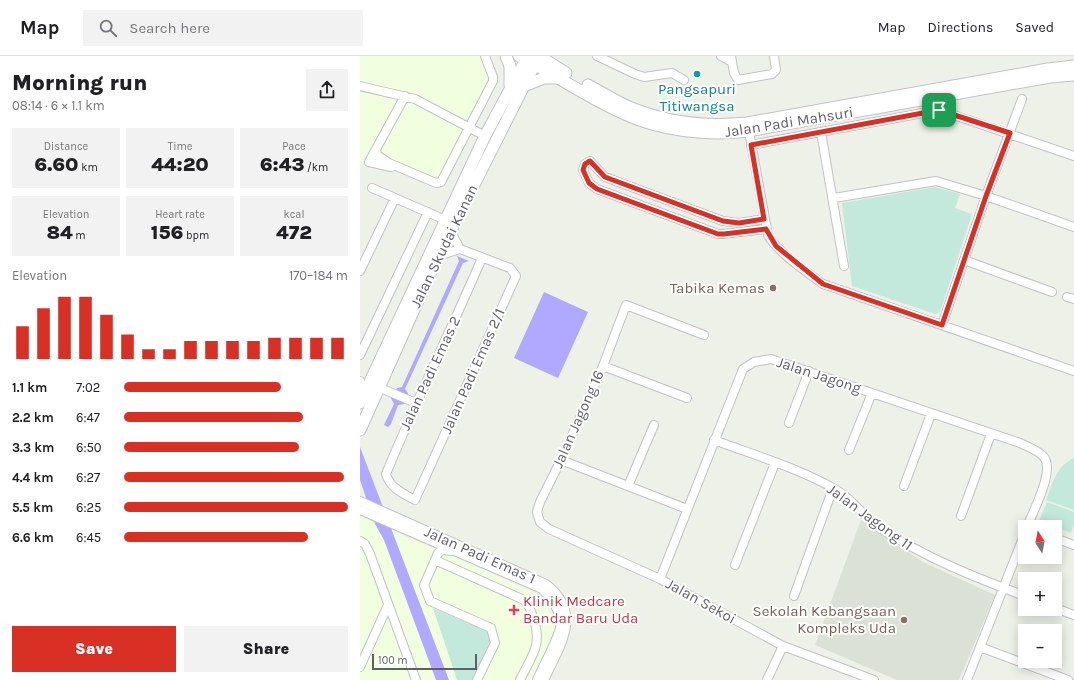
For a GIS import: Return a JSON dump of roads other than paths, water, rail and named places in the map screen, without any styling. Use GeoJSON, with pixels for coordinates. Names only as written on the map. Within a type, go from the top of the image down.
{"type":"FeatureCollection","features":[{"type":"Feature","properties":{"kind":"main road"},"geometry":{"type":"LineString","coordinates":[[506,56],[510,66],[510,88]]}},
{"type":"Feature","properties":{"kind":"main road","name":"Jalan Skudai Kanan"},"geometry":{"type":"LineString","coordinates":[[360,430],[438,256],[485,136],[510,88],[531,58]]}},
{"type":"Feature","properties":{"kind":"main road","name":"Jalan Skudai Kanan"},"geometry":{"type":"LineString","coordinates":[[360,403],[362,386],[524,86],[531,58]]}},
{"type":"Feature","properties":{"kind":"main road","name":"Jalan Padi Mahsuri"},"geometry":{"type":"LineString","coordinates":[[531,58],[599,100],[651,124],[683,131],[707,134],[1050,77],[1074,75]]}},
{"type":"Feature","properties":{"kind":"main road","name":"Jalan Padi Mahsuri"},"geometry":{"type":"LineString","coordinates":[[531,58],[568,74],[628,107],[663,119],[701,124],[748,127],[1048,69],[1074,66]]}},
{"type":"Feature","properties":{"kind":"main road"},"geometry":{"type":"LineString","coordinates":[[524,86],[544,78],[563,79]]}},
{"type":"Feature","properties":{"kind":"street"},"geometry":{"type":"LineString","coordinates":[[376,149],[376,153],[381,158],[406,171],[436,183],[442,182],[493,81],[493,77],[485,56]]}},
{"type":"Feature","properties":{"kind":"street"},"geometry":{"type":"LineString","coordinates":[[597,56],[644,77],[672,73],[684,80]]}},
{"type":"Feature","properties":{"kind":"street"},"geometry":{"type":"LineString","coordinates":[[721,56],[731,59],[736,78],[738,80],[772,74],[776,70],[774,56]]}},
{"type":"Feature","properties":{"kind":"street"},"geometry":{"type":"LineString","coordinates":[[360,86],[415,99],[485,136]]}},
{"type":"Feature","properties":{"kind":"street"},"geometry":{"type":"LineString","coordinates":[[405,96],[369,162],[406,171]]}},
{"type":"Feature","properties":{"kind":"street"},"geometry":{"type":"LineString","coordinates":[[942,325],[986,196],[1022,99]]}},
{"type":"Feature","properties":{"kind":"street"},"geometry":{"type":"LineString","coordinates":[[751,145],[939,110],[1074,154]]}},
{"type":"Feature","properties":{"kind":"street"},"geometry":{"type":"LineString","coordinates":[[748,127],[766,229],[776,246],[823,284],[1074,371]]}},
{"type":"Feature","properties":{"kind":"street"},"geometry":{"type":"LineString","coordinates":[[821,132],[834,198],[844,266]]}},
{"type":"Feature","properties":{"kind":"street"},"geometry":{"type":"LineString","coordinates":[[764,219],[739,223],[723,221],[605,177],[590,161],[585,164],[583,170],[589,183],[597,189],[718,234],[766,229]]}},
{"type":"Feature","properties":{"kind":"street"},"geometry":{"type":"LineString","coordinates":[[834,198],[936,181],[986,196],[1074,228]]}},
{"type":"Feature","properties":{"kind":"street"},"geometry":{"type":"LineString","coordinates":[[372,188],[428,212],[450,225],[460,249],[438,256]]}},
{"type":"Feature","properties":{"kind":"street"},"geometry":{"type":"LineString","coordinates":[[360,271],[395,198]]}},
{"type":"Feature","properties":{"kind":"street"},"geometry":{"type":"LineString","coordinates":[[360,355],[428,212]]}},
{"type":"Feature","properties":{"kind":"street"},"geometry":{"type":"LineString","coordinates":[[718,234],[723,221]]}},
{"type":"Feature","properties":{"kind":"street","name":"Jalan Padi Emas 2/1"},"geometry":{"type":"LineString","coordinates":[[393,488],[415,500],[516,276],[510,268],[460,249]]}},
{"type":"Feature","properties":{"kind":"street","name":"Jalan Padi Emas 2"},"geometry":{"type":"LineString","coordinates":[[393,488],[388,481],[386,474],[416,403],[450,332],[482,258]]}},
{"type":"Feature","properties":{"kind":"street"},"geometry":{"type":"LineString","coordinates":[[964,260],[1052,292]]}},
{"type":"Feature","properties":{"kind":"street","name":"Jalan Jagong 16"},"geometry":{"type":"LineString","coordinates":[[549,529],[540,522],[538,507],[561,460],[603,366],[626,305],[704,335]]}},
{"type":"Feature","properties":{"kind":"street","name":"Jalan Jagong"},"geometry":{"type":"LineString","coordinates":[[660,579],[743,370],[748,365],[762,360],[771,359],[809,371],[1037,451],[1046,461],[1048,474],[1030,520]]}},
{"type":"Feature","properties":{"kind":"street"},"geometry":{"type":"LineString","coordinates":[[603,366],[687,398]]}},
{"type":"Feature","properties":{"kind":"street"},"geometry":{"type":"LineString","coordinates":[[790,423],[809,371]]}},
{"type":"Feature","properties":{"kind":"street"},"geometry":{"type":"LineString","coordinates":[[378,387],[416,403]]}},
{"type":"Feature","properties":{"kind":"street"},"geometry":{"type":"LineString","coordinates":[[848,450],[872,393]]}},
{"type":"Feature","properties":{"kind":"street"},"geometry":{"type":"LineString","coordinates":[[904,486],[931,414]]}},
{"type":"Feature","properties":{"kind":"street"},"geometry":{"type":"LineString","coordinates":[[628,486],[654,424]]}},
{"type":"Feature","properties":{"kind":"street"},"geometry":{"type":"LineString","coordinates":[[962,516],[991,434]]}},
{"type":"Feature","properties":{"kind":"street","name":"Jalan Jagong 11"},"geometry":{"type":"LineString","coordinates":[[714,440],[775,463],[833,488],[843,494],[879,527],[910,547],[933,560],[1018,593]]}},
{"type":"Feature","properties":{"kind":"street"},"geometry":{"type":"LineString","coordinates":[[561,460],[687,509]]}},
{"type":"Feature","properties":{"kind":"street"},"geometry":{"type":"LineString","coordinates":[[735,565],[775,463]]}},
{"type":"Feature","properties":{"kind":"street"},"geometry":{"type":"LineString","coordinates":[[794,596],[833,488]]}},
{"type":"Feature","properties":{"kind":"street","name":"Jalan Padi Emas 1"},"geometry":{"type":"LineString","coordinates":[[362,506],[546,584],[554,590],[564,607],[567,619],[566,632],[544,680]]}},
{"type":"Feature","properties":{"kind":"street","name":"Jalan Padi Emas 1"},"geometry":{"type":"LineString","coordinates":[[395,520],[429,539],[542,589],[553,601],[560,620],[560,628],[537,680]]}},
{"type":"Feature","properties":{"kind":"street","name":"Jalan Sekoi"},"geometry":{"type":"LineString","coordinates":[[549,529],[660,579],[783,646],[874,680]]}},
{"type":"Feature","properties":{"kind":"street"},"geometry":{"type":"LineString","coordinates":[[429,539],[435,545],[437,556],[424,585],[430,601],[491,628],[494,635],[495,642],[477,680]]}},
{"type":"Feature","properties":{"kind":"street"},"geometry":{"type":"LineString","coordinates":[[360,541],[368,547],[388,606],[416,680]]}},
{"type":"Feature","properties":{"kind":"street"},"geometry":{"type":"LineString","coordinates":[[1062,541],[1074,545]]}},
{"type":"Feature","properties":{"kind":"street"},"geometry":{"type":"LineString","coordinates":[[437,556],[447,550],[456,551]]}},
{"type":"Feature","properties":{"kind":"street"},"geometry":{"type":"LineString","coordinates":[[967,680],[1018,550]]}},
{"type":"Feature","properties":{"kind":"street"},"geometry":{"type":"LineString","coordinates":[[437,556],[524,600],[528,604],[537,629],[538,640],[520,680]]}},
{"type":"Feature","properties":{"kind":"street"},"geometry":{"type":"LineString","coordinates":[[360,667],[388,606]]}},
{"type":"Feature","properties":{"kind":"street"},"geometry":{"type":"LineString","coordinates":[[1062,611],[1074,615]]}},
{"type":"Feature","properties":{"kind":"street"},"geometry":{"type":"LineString","coordinates":[[767,680],[783,646]]}},
{"type":"Feature","properties":{"kind":"street"},"geometry":{"type":"LineString","coordinates":[[980,647],[1068,680]]}},
{"type":"Feature","properties":{"kind":"place","name":"Pangsapuri Titiwangsa"},"geometry":{"type":"Point","coordinates":[697,74]}},
{"type":"Feature","properties":{"kind":"place","name":"Tabika Kemas"},"geometry":{"type":"Point","coordinates":[773,288]}},
{"type":"Feature","properties":{"kind":"place","name":"Klinik Medcare Bandar Baru Uda"},"geometry":{"type":"Point","coordinates":[514,610]}},
{"type":"Feature","properties":{"kind":"place","name":"Sekolah Kebangsaan Kompleks Uda"},"geometry":{"type":"Point","coordinates":[904,620]}}]}
